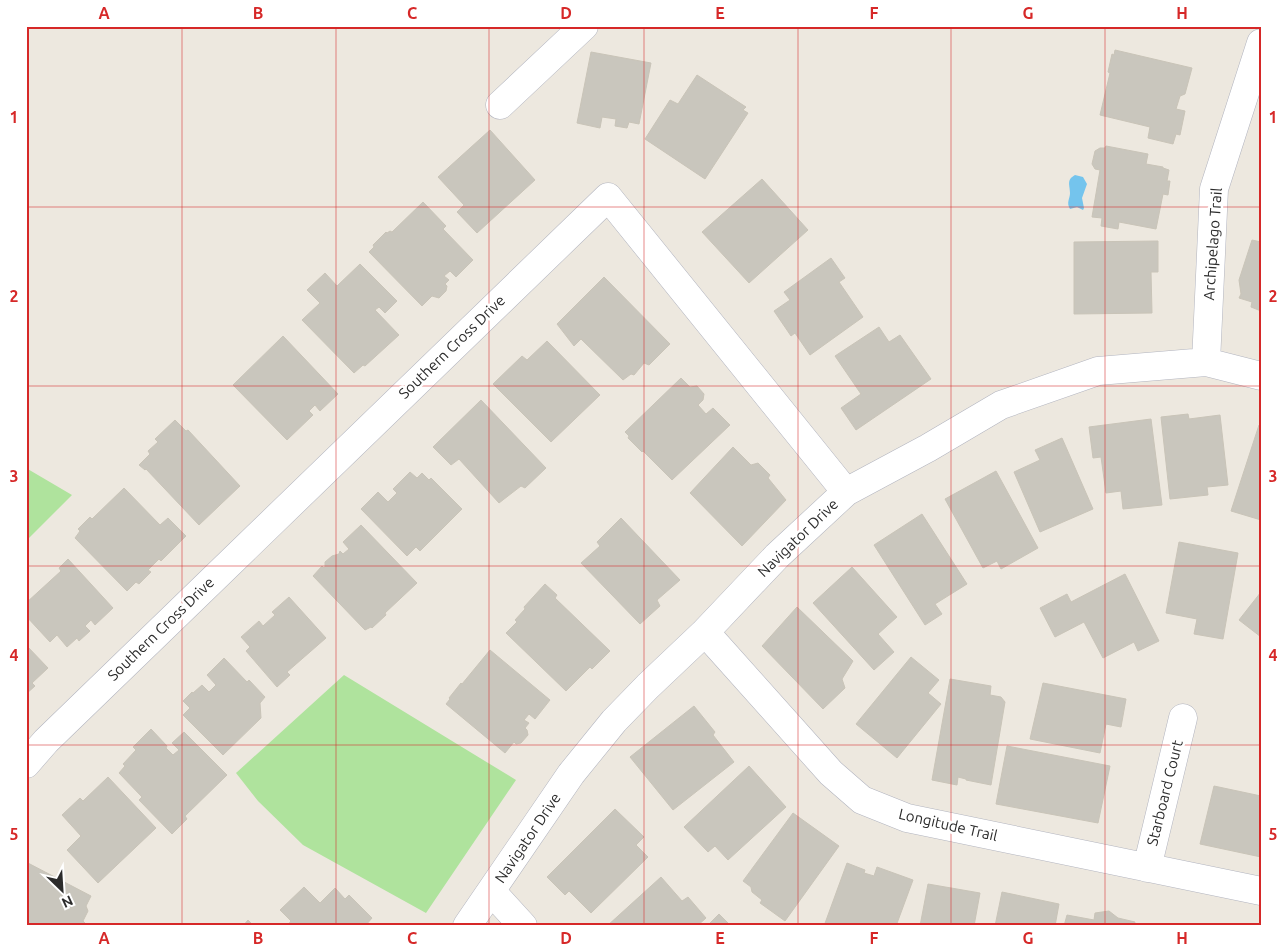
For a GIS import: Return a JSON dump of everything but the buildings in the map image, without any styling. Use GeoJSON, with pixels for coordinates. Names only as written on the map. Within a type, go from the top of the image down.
{"type":"FeatureCollection","features":[{"type":"Feature","properties":{"kind":"street"},"geometry":{"type":"LineString","coordinates":[[500,104],[584,26]]}},
{"type":"Feature","properties":{"kind":"street","name":"Archipelago Trail"},"geometry":{"type":"LineString","coordinates":[[1206,362],[1214,189],[1261,43]]}},
{"type":"Feature","properties":{"kind":"street","name":"Southern Cross Drive"},"geometry":{"type":"LineString","coordinates":[[26,764],[46,740],[608,196],[846,492]]}},
{"type":"Feature","properties":{"kind":"street","name":"Navigator Drive"},"geometry":{"type":"LineString","coordinates":[[467,926],[571,774],[614,721],[705,632],[777,556],[846,492],[928,448],[1001,405],[1098,371],[1206,362],[1261,376]]}},
{"type":"Feature","properties":{"kind":"street","name":"Longitude Trail"},"geometry":{"type":"LineString","coordinates":[[705,632],[830,773],[862,800],[907,818],[1261,891]]}},
{"type":"Feature","properties":{"kind":"street","name":"Starboard Court"},"geometry":{"type":"LineString","coordinates":[[1147,868],[1183,718]]}},
{"type":"Feature","properties":{"kind":"street"},"geometry":{"type":"LineString","coordinates":[[491,891],[523,926]]}},
{"type":"Feature","properties":{"kind":"green space"},"geometry":{"type":"Polygon","coordinates":[[[26,468],[72,495],[26,541],[26,468]]]}},
{"type":"Feature","properties":{"kind":"green space"},"geometry":{"type":"Polygon","coordinates":[[[344,675],[516,780],[426,913],[303,845],[258,801],[236,773],[344,675]]]}},
{"type":"Feature","properties":{"kind":"water"},"geometry":{"type":"Polygon","coordinates":[[[1075,175],[1083,177],[1087,184],[1082,198],[1083,210],[1077,207],[1070,209],[1068,204],[1070,193],[1069,181],[1075,175]]]}}]}
